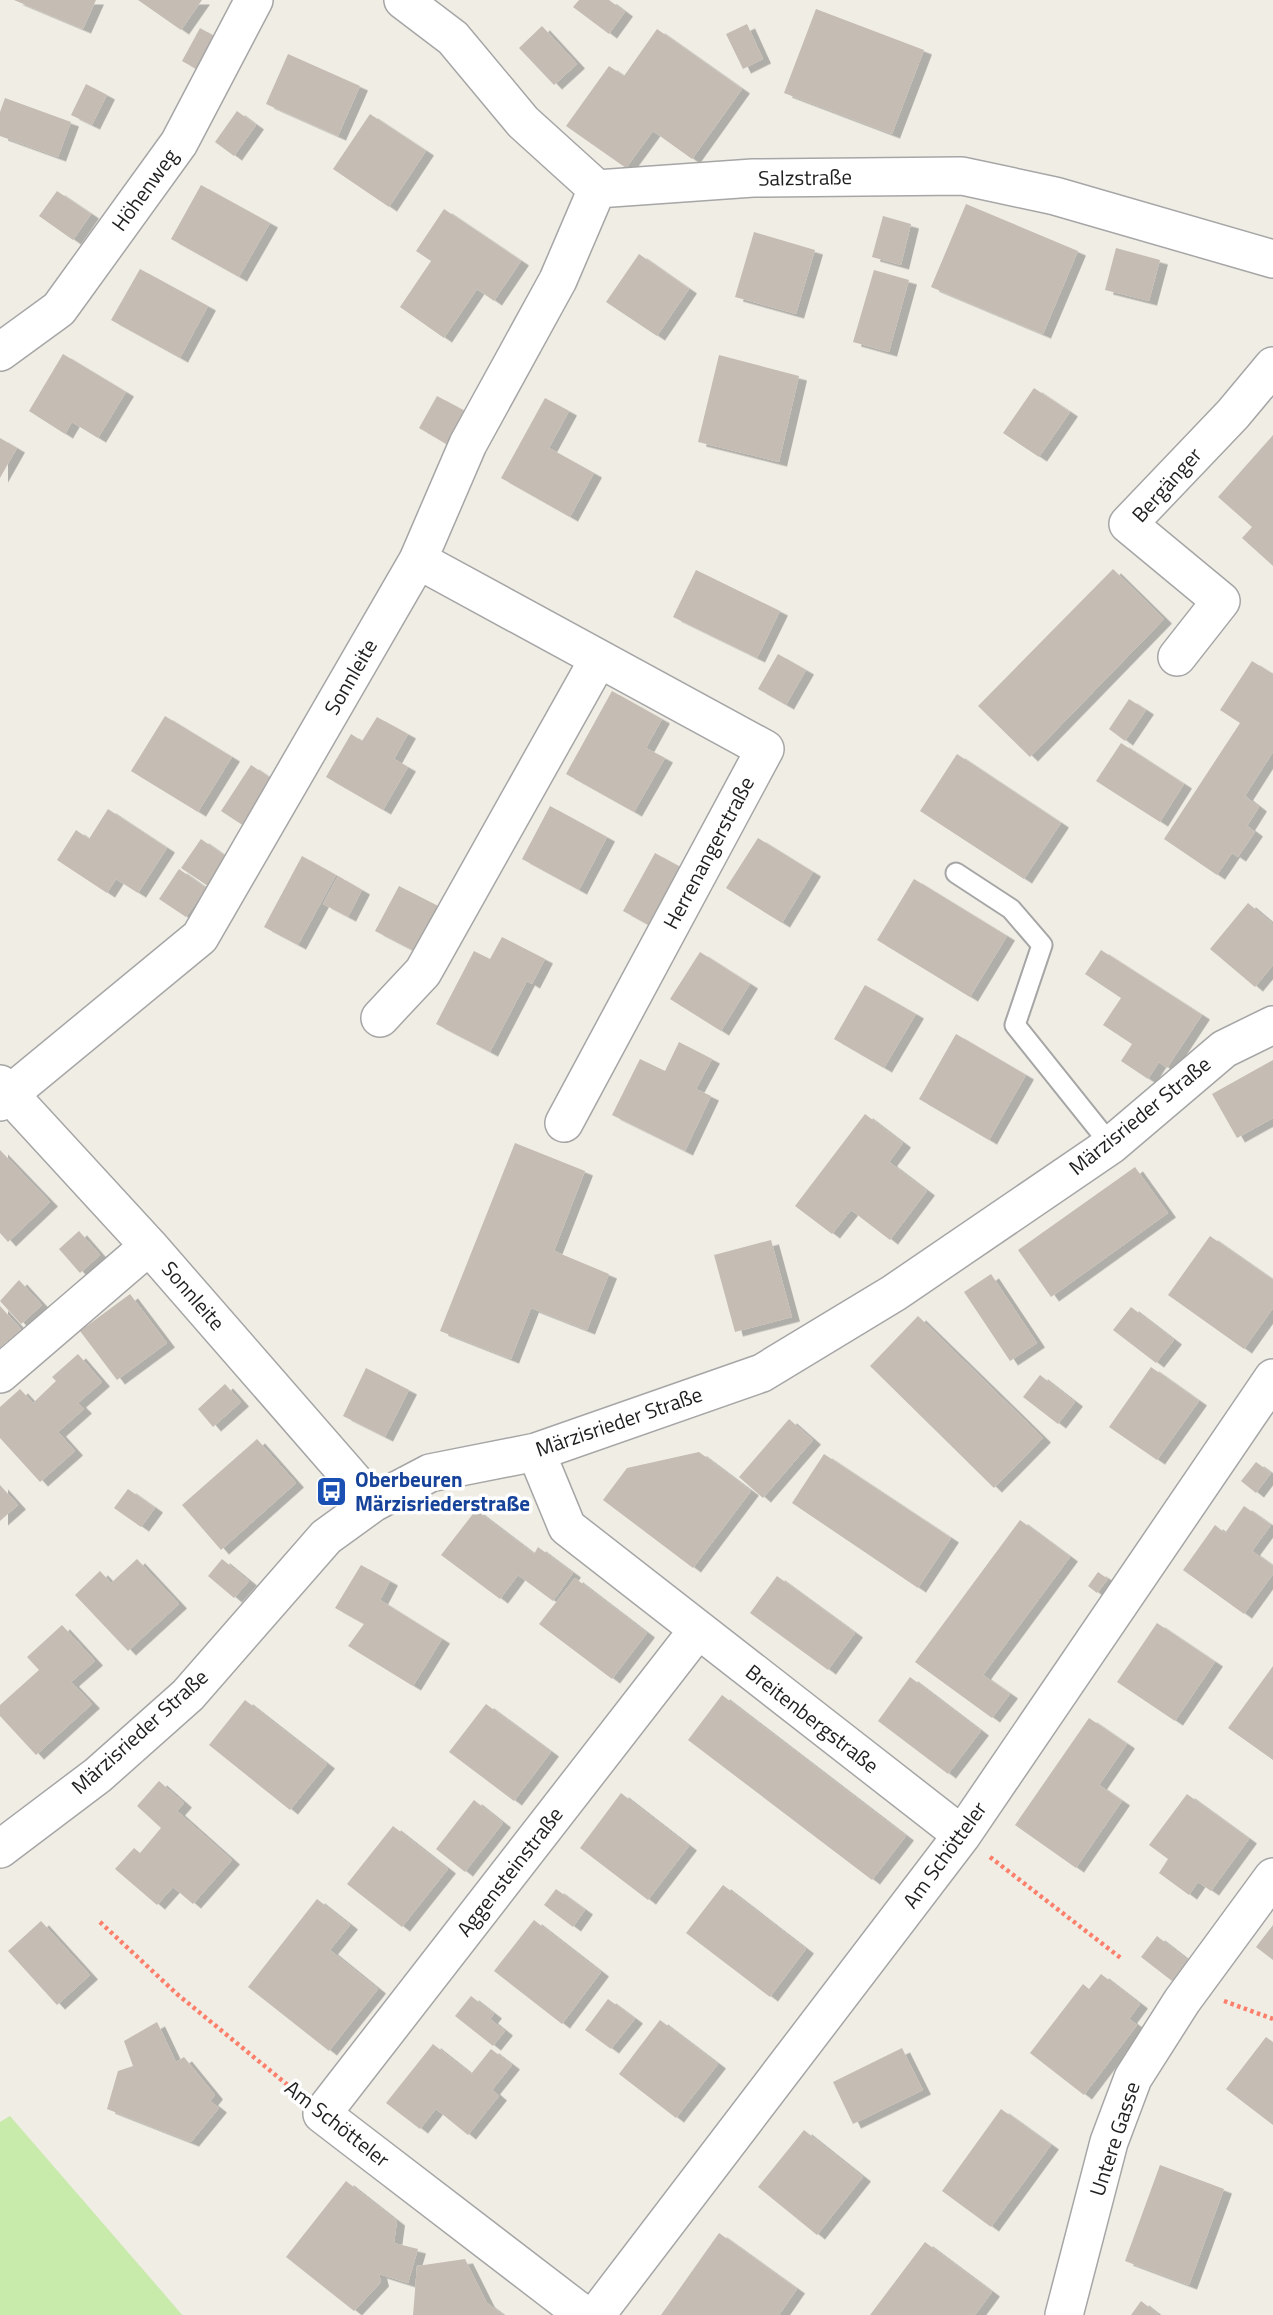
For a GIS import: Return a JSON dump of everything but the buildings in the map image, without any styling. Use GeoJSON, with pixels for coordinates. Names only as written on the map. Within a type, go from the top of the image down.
{"type":"FeatureCollection","features":[{"type":"Feature","properties":{"kind":"street","name":"Höhenweg"},"geometry":{"type":"LineString","coordinates":[[0,352],[59,309],[174,150],[254,0]]}},
{"type":"Feature","properties":{"kind":"street"},"geometry":{"type":"LineString","coordinates":[[403,0],[453,38],[523,122],[597,189]]}},
{"type":"Feature","properties":{"kind":"street","name":"Salzstraße"},"geometry":{"type":"LineString","coordinates":[[597,189],[753,178],[962,176],[1055,196],[1273,259]]}},
{"type":"Feature","properties":{"kind":"street","name":"Sonnleite"},"geometry":{"type":"LineString","coordinates":[[373,1503],[149,1246],[3,1093],[200,937],[418,560],[468,444],[558,280],[597,189]]}},
{"type":"Feature","properties":{"kind":"street","name":"Bergänger"},"geometry":{"type":"LineString","coordinates":[[1177,657],[1221,601],[1128,524],[1233,414],[1273,366]]}},
{"type":"Feature","properties":{"kind":"street","name":"Herrenangerstraße"},"geometry":{"type":"LineString","coordinates":[[418,560],[765,749],[564,1123]]}},
{"type":"Feature","properties":{"kind":"street"},"geometry":{"type":"LineString","coordinates":[[380,1018],[423,972],[598,660]]}},
{"type":"Feature","properties":{"kind":"street","name":"Märzisrieder Straße"},"geometry":{"type":"LineString","coordinates":[[0,1849],[98,1774],[188,1695],[326,1537],[373,1503],[430,1473],[536,1452],[762,1373],[894,1293],[1111,1144],[1224,1049],[1273,1025]]}},
{"type":"Feature","properties":{"kind":"street"},"geometry":{"type":"LineString","coordinates":[[0,1374],[149,1246]]}},
{"type":"Feature","properties":{"kind":"street","name":"Am Schötteler"},"geometry":{"type":"LineString","coordinates":[[596,2315],[962,1835],[1273,1378]]}},
{"type":"Feature","properties":{"kind":"street","name":"Breitenbergstraße"},"geometry":{"type":"LineString","coordinates":[[536,1452],[567,1527],[962,1835]]}},
{"type":"Feature","properties":{"kind":"street","name":"Aggensteinstraße"},"geometry":{"type":"LineString","coordinates":[[322,2114],[697,1631]]}},
{"type":"Feature","properties":{"kind":"street","name":"Untere Gasse"},"geometry":{"type":"LineString","coordinates":[[1064,2315],[1110,2142],[1133,2078],[1182,2001],[1273,1877]]}},
{"type":"Feature","properties":{"kind":"street","name":"Am Schötteler"},"geometry":{"type":"LineString","coordinates":[[322,2114],[584,2315]]}},
{"type":"Feature","properties":{"kind":"lane"},"geometry":{"type":"LineString","coordinates":[[956,873],[1012,909],[1042,945],[1015,1025],[1111,1144]]}},
{"type":"Feature","properties":{"kind":"path"},"geometry":{"type":"LineString","coordinates":[[962,1835],[1122,1959]]}},
{"type":"Feature","properties":{"kind":"path","name":"Am Schötteler"},"geometry":{"type":"LineString","coordinates":[[100,1922],[177,1994],[322,2114]]}},
{"type":"Feature","properties":{"kind":"green space"},"geometry":{"type":"Polygon","coordinates":[[[10,2116],[182,2315],[0,2315],[0,2122],[10,2116]]]}},
{"type":"Feature","properties":{"kind":"place","name":"Oberbeuren Märzisriederstraße"},"geometry":{"type":"Point","coordinates":[332,1492]}}]}
